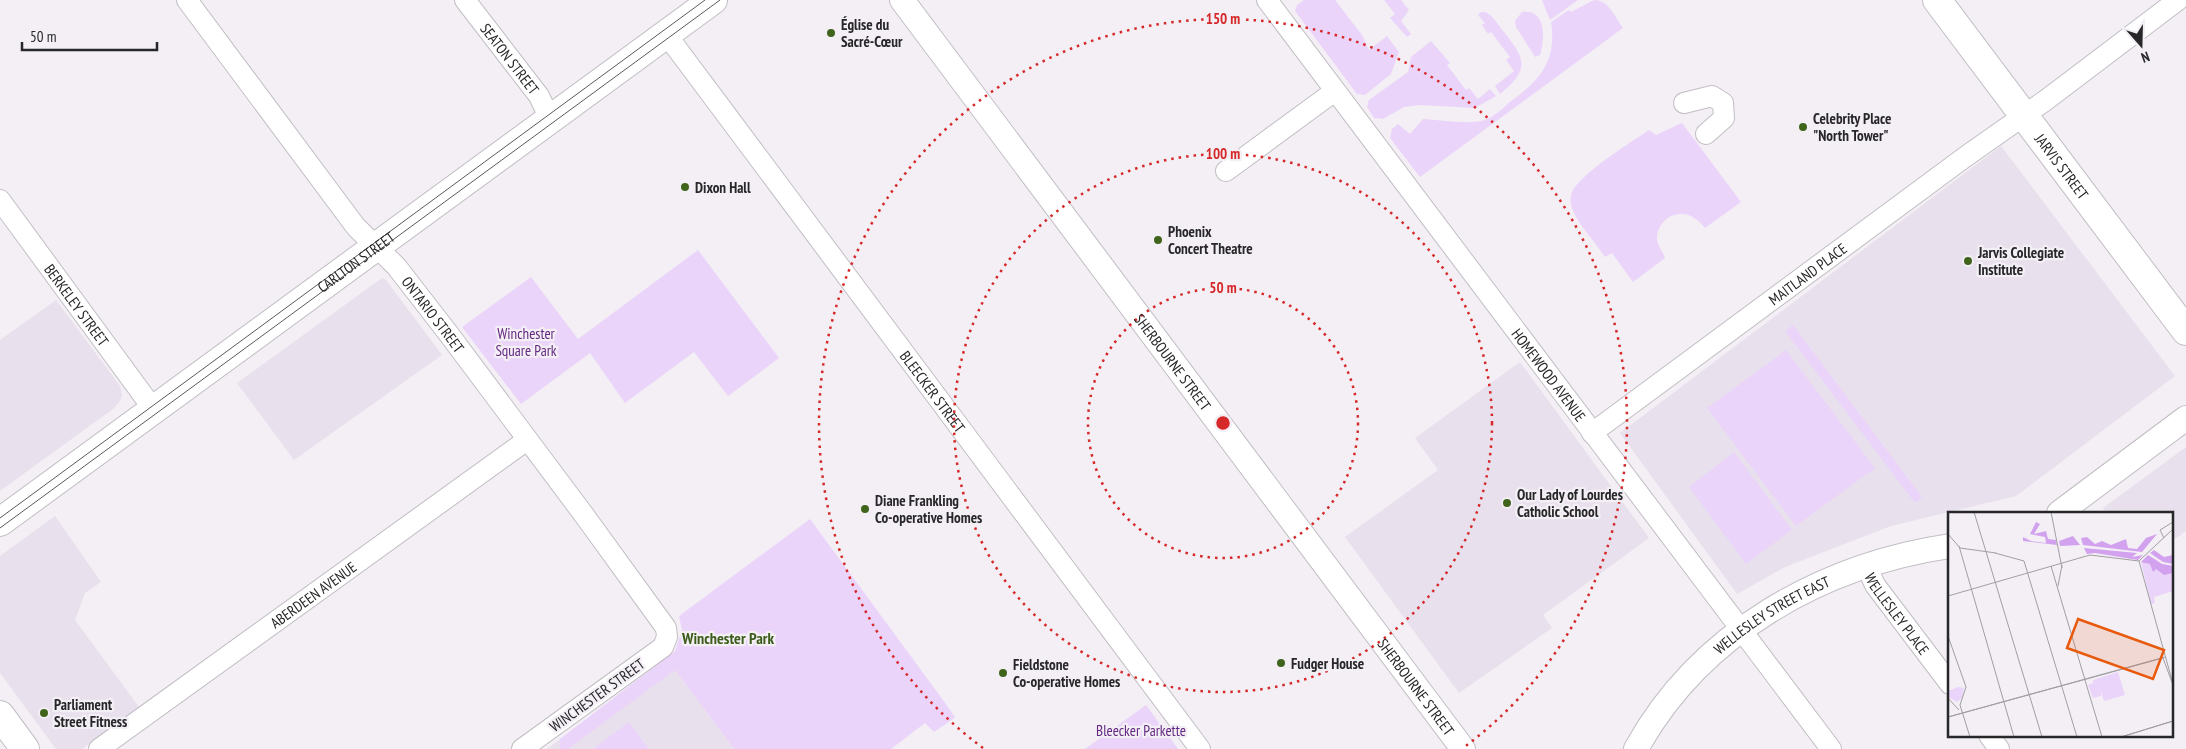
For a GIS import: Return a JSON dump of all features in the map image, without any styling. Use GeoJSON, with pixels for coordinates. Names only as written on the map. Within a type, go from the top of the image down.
{"type":"FeatureCollection","features":[{"type":"Feature","properties":{"kind":"main road","name":"CARLTON STREET"},"geometry":{"type":"LineString","coordinates":[[0,522],[712,0]]}},
{"type":"Feature","properties":{"kind":"main road","name":"JARVIS STREET"},"geometry":{"type":"LineString","coordinates":[[1937,0],[2186,331]]}},
{"type":"Feature","properties":{"kind":"main road"},"geometry":{"type":"LineString","coordinates":[[0,715],[25,749]]}},
{"type":"Feature","properties":{"kind":"street","name":"ONTARIO STREET"},"geometry":{"type":"LineString","coordinates":[[187,0],[356,227],[402,273],[663,622],[667,637]]}},
{"type":"Feature","properties":{"kind":"street","name":"SEATON STREET"},"geometry":{"type":"LineString","coordinates":[[465,0],[539,96],[550,118]]}},
{"type":"Feature","properties":{"kind":"street","name":"SHERBOURNE STREET"},"geometry":{"type":"LineString","coordinates":[[902,0],[1463,749]]}},
{"type":"Feature","properties":{"kind":"street","name":"HOMEWOOD AVENUE"},"geometry":{"type":"LineString","coordinates":[[1267,0],[1831,749]]}},
{"type":"Feature","properties":{"kind":"street","name":"MAITLAND PLACE"},"geometry":{"type":"LineString","coordinates":[[1592,433],[2023,115],[2046,100],[2178,0]]}},
{"type":"Feature","properties":{"kind":"street","name":"BLEECKER STREET"},"geometry":{"type":"LineString","coordinates":[[666,34],[1200,749]]}},
{"type":"Feature","properties":{"kind":"street"},"geometry":{"type":"LineString","coordinates":[[1226,171],[1335,91]]}},
{"type":"Feature","properties":{"kind":"street"},"geometry":{"type":"LineString","coordinates":[[1684,103],[1712,96],[1724,103],[1724,118],[1706,134]]}},
{"type":"Feature","properties":{"kind":"street","name":"BERKELEY STREET"},"geometry":{"type":"LineString","coordinates":[[0,200],[154,410]]}},
{"type":"Feature","properties":{"kind":"street"},"geometry":{"type":"LineString","coordinates":[[2060,512],[2186,418]]}},
{"type":"Feature","properties":{"kind":"street","name":"ABERDEEN AVENUE"},"geometry":{"type":"LineString","coordinates":[[99,749],[527,440]]}},
{"type":"Feature","properties":{"kind":"street","name":"WELLESLEY STREET EAST"},"geometry":{"type":"LineString","coordinates":[[1636,749],[1644,734],[1691,675],[1740,629],[1806,589],[1866,565],[1898,555],[1948,546]]}},
{"type":"Feature","properties":{"kind":"street","name":"WELLESLEY PLACE"},"geometry":{"type":"LineString","coordinates":[[1866,565],[1875,585],[1948,681]]}},
{"type":"Feature","properties":{"kind":"street","name":"WINCHESTER STREET"},"geometry":{"type":"LineString","coordinates":[[522,749],[663,646],[667,637]]}},
{"type":"Feature","properties":{"kind":"street"},"geometry":{"type":"LineString","coordinates":[[1990,736],[1999,749]]}},
{"type":"Feature","properties":{"kind":"shaded area","name":"Jarvis Collegiate Institute"},"geometry":{"type":"Polygon","coordinates":[[[2001,146],[2175,376],[2016,496],[1891,526],[1785,567],[1737,594],[1620,433],[2001,146]]]}},
{"type":"Feature","properties":{"kind":"shaded area"},"geometry":{"type":"Polygon","coordinates":[[[382,278],[386,280],[442,355],[294,460],[237,383],[382,278]]]}},
{"type":"Feature","properties":{"kind":"shaded area"},"geometry":{"type":"Polygon","coordinates":[[[56,300],[120,386],[122,395],[120,401],[113,409],[0,491],[0,340],[56,300]]]}},
{"type":"Feature","properties":{"kind":"shaded area","name":"Our Lady of Lourdes Catholic School"},"geometry":{"type":"Polygon","coordinates":[[[1520,362],[1649,538],[1543,615],[1552,628],[1459,693],[1345,537],[1438,470],[1415,438],[1520,362]]]}},
{"type":"Feature","properties":{"kind":"shaded area"},"geometry":{"type":"Polygon","coordinates":[[[2186,447],[2186,531],[2174,540],[2174,512],[2105,512],[2103,508],[2186,447]]]}},
{"type":"Feature","properties":{"kind":"shaded area"},"geometry":{"type":"Polygon","coordinates":[[[55,516],[101,582],[85,593],[75,620],[139,707],[82,749],[56,749],[0,673],[0,556],[55,516]]]}},
{"type":"Feature","properties":{"kind":"shaded area"},"geometry":{"type":"Polygon","coordinates":[[[667,659],[734,749],[547,749],[667,659]]]}},
{"type":"Feature","properties":{"kind":"green space"},"geometry":{"type":"Polygon","coordinates":[[[1304,0],[1335,0],[1362,35],[1369,50],[1387,36],[1399,52],[1391,74],[1365,95],[1357,94],[1295,11],[1297,5],[1304,0]]]}},
{"type":"Feature","properties":{"kind":"green space"},"geometry":{"type":"Polygon","coordinates":[[[1384,0],[1401,0],[1409,10],[1401,21],[1411,34],[1407,37],[1390,18],[1395,14],[1384,0]]]}},
{"type":"Feature","properties":{"kind":"green space"},"geometry":{"type":"Polygon","coordinates":[[[1542,0],[1578,0],[1550,20],[1542,0]]]}},
{"type":"Feature","properties":{"kind":"green space"},"geometry":{"type":"Polygon","coordinates":[[[1594,0],[1604,3],[1623,28],[1420,177],[1390,138],[1392,129],[1398,124],[1410,134],[1423,119],[1471,122],[1492,117],[1530,86],[1544,68],[1549,59],[1551,48],[1551,22],[1569,10],[1571,12],[1594,0]]]}},
{"type":"Feature","properties":{"kind":"green space"},"geometry":{"type":"Polygon","coordinates":[[[1481,12],[1488,13],[1493,18],[1517,50],[1520,57],[1520,71],[1510,85],[1500,94],[1495,86],[1514,71],[1506,60],[1510,57],[1491,32],[1488,34],[1482,25],[1485,23],[1478,15],[1481,12]]]}},
{"type":"Feature","properties":{"kind":"green space"},"geometry":{"type":"Polygon","coordinates":[[[1522,12],[1530,12],[1536,15],[1542,26],[1542,48],[1540,55],[1535,57],[1516,27],[1515,21],[1522,12]]]}},
{"type":"Feature","properties":{"kind":"green space"},"geometry":{"type":"Polygon","coordinates":[[[1431,41],[1450,63],[1447,65],[1466,90],[1469,88],[1478,99],[1490,89],[1496,96],[1475,108],[1420,105],[1404,107],[1383,119],[1374,118],[1367,107],[1369,100],[1408,72],[1411,57],[1431,41]]]}},
{"type":"Feature","properties":{"kind":"green space"},"geometry":{"type":"Polygon","coordinates":[[[1682,123],[1741,202],[1705,228],[1698,220],[1689,215],[1677,214],[1668,218],[1661,225],[1657,235],[1657,240],[1665,258],[1633,282],[1612,253],[1605,257],[1581,225],[1571,205],[1572,193],[1575,187],[1591,171],[1649,130],[1656,135],[1682,123]]]}},
{"type":"Feature","properties":{"kind":"green space","name":"Winchester Square Park"},"geometry":{"type":"Polygon","coordinates":[[[698,250],[779,358],[728,396],[694,352],[625,403],[590,353],[521,404],[462,327],[531,277],[578,339],[698,250]]]}},
{"type":"Feature","properties":{"kind":"green space"},"geometry":{"type":"Polygon","coordinates":[[[1793,325],[1922,497],[1915,503],[1785,331],[1793,325]]]}},
{"type":"Feature","properties":{"kind":"green space"},"geometry":{"type":"Polygon","coordinates":[[[1786,350],[1875,468],[1796,526],[1707,408],[1786,350]]]}},
{"type":"Feature","properties":{"kind":"green space"},"geometry":{"type":"Polygon","coordinates":[[[1734,452],[1792,530],[1746,564],[1689,487],[1734,452]]]}},
{"type":"Feature","properties":{"kind":"green space","name":"Winchester Park"},"geometry":{"type":"Polygon","coordinates":[[[810,519],[943,700],[955,717],[953,719],[934,732],[925,723],[891,749],[734,749],[675,670],[568,749],[560,749],[560,739],[675,651],[682,630],[679,616],[810,519]]]}},
{"type":"Feature","properties":{"kind":"green space","name":"Bleecker Parkette"},"geometry":{"type":"Polygon","coordinates":[[[1146,705],[1178,749],[1085,749],[1146,705]]]}},
{"type":"Feature","properties":{"kind":"green space"},"geometry":{"type":"Polygon","coordinates":[[[629,722],[649,749],[593,749],[629,722]]]}},
{"type":"Feature","properties":{"kind":"tram line"},"geometry":{"type":"LineString","coordinates":[[0,518],[705,0]]}},
{"type":"Feature","properties":{"kind":"tram line"},"geometry":{"type":"LineString","coordinates":[[0,528],[720,0]]}},
{"type":"Feature","properties":{"kind":"place","name":"Église du Sacré-Cœur"},"geometry":{"type":"Point","coordinates":[831,33]}},
{"type":"Feature","properties":{"kind":"place","name":"Celebrity Place \"North Tower\""},"geometry":{"type":"Point","coordinates":[1803,127]}},
{"type":"Feature","properties":{"kind":"place","name":"Dixon Hall"},"geometry":{"type":"Point","coordinates":[685,187]}},
{"type":"Feature","properties":{"kind":"place","name":"Phoenix Concert Theatre"},"geometry":{"type":"Point","coordinates":[1158,240]}},
{"type":"Feature","properties":{"kind":"place","name":"Jarvis Collegiate Institute"},"geometry":{"type":"Point","coordinates":[1968,261]}},
{"type":"Feature","properties":{"kind":"place","name":"Our Lady of Lourdes Catholic School"},"geometry":{"type":"Point","coordinates":[1507,503]}},
{"type":"Feature","properties":{"kind":"place","name":"Diane Frankling Co-operative Homes"},"geometry":{"type":"Point","coordinates":[865,509]}},
{"type":"Feature","properties":{"kind":"place","name":"Fudger House"},"geometry":{"type":"Point","coordinates":[1281,663]}},
{"type":"Feature","properties":{"kind":"place","name":"Fieldstone Co-operative Homes"},"geometry":{"type":"Point","coordinates":[1003,673]}},
{"type":"Feature","properties":{"kind":"place","name":"Parliament Street Fitness"},"geometry":{"type":"Point","coordinates":[44,713]}},
{"type":"Feature","properties":{"kind":"district","name":"Winchester Park"},"geometry":{"type":"Point","coordinates":[728,638]}}]}
